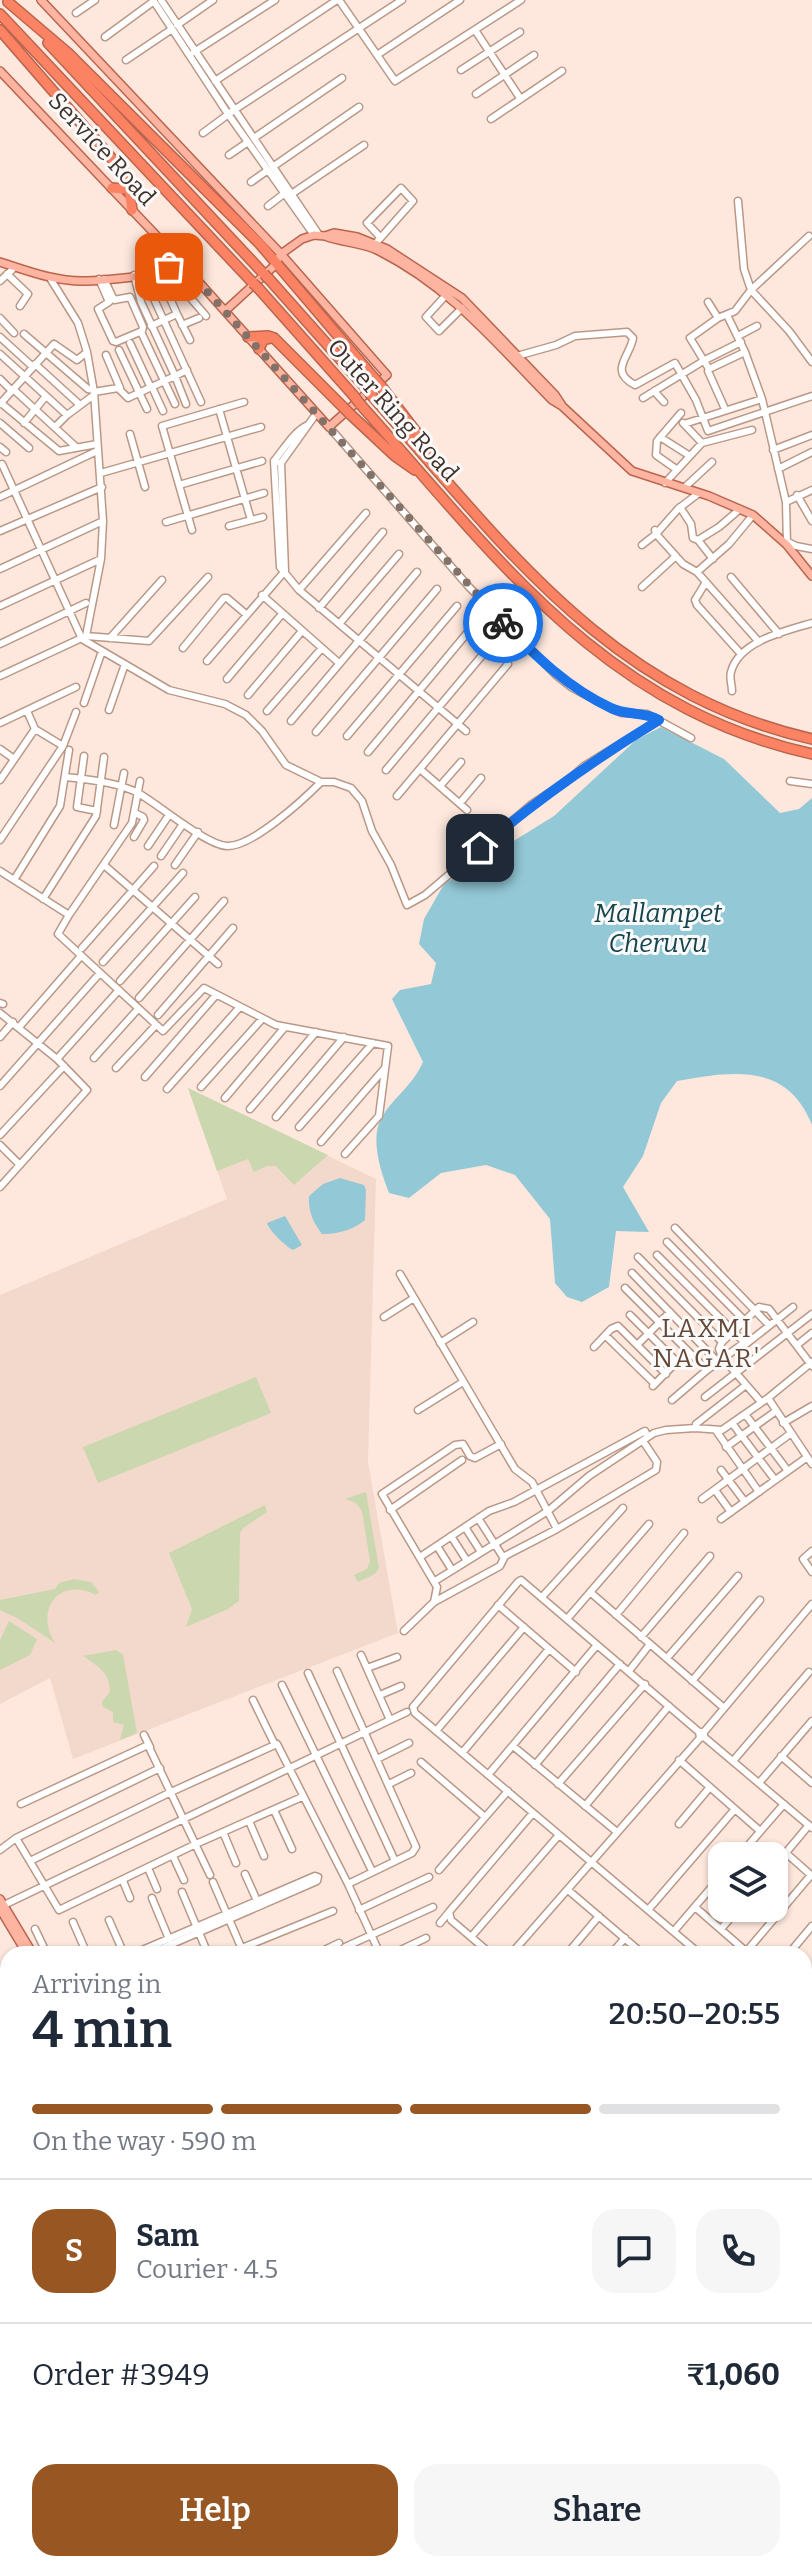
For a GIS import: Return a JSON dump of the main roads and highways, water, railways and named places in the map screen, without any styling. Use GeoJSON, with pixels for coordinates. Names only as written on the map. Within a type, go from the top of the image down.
{"type":"FeatureCollection","features":[{"type":"Feature","properties":{"kind":"highway"},"geometry":{"type":"LineString","coordinates":[[7,1],[68,53],[279,258],[423,441],[437,469]]}},
{"type":"Feature","properties":{"kind":"highway","name":"Outer Ring Road"},"geometry":{"type":"LineString","coordinates":[[7,1],[266,276],[530,573],[590,629],[657,677],[717,708],[812,739]]}},
{"type":"Feature","properties":{"kind":"highway","name":"Outer Ring Road"},"geometry":{"type":"LineString","coordinates":[[0,14],[256,286],[528,590],[581,640],[650,689],[711,721],[812,754]]}},
{"type":"Feature","properties":{"kind":"highway"},"geometry":{"type":"LineString","coordinates":[[0,30],[129,182],[132,210]]}},
{"type":"Feature","properties":{"kind":"highway"},"geometry":{"type":"LineString","coordinates":[[112,188],[123,189],[129,182]]}},
{"type":"Feature","properties":{"kind":"highway"},"geometry":{"type":"LineString","coordinates":[[248,337],[274,338],[395,456],[427,479]]}},
{"type":"Feature","properties":{"kind":"highway"},"geometry":{"type":"LineString","coordinates":[[259,349],[263,340],[274,338]]}},
{"type":"Feature","properties":{"kind":"main road"},"geometry":{"type":"LineString","coordinates":[[41,0],[279,258]]}},
{"type":"Feature","properties":{"kind":"main road","name":"Service Road"},"geometry":{"type":"LineString","coordinates":[[0,71],[171,251],[329,427],[387,375],[279,258]]}},
{"type":"Feature","properties":{"kind":"main road"},"geometry":{"type":"LineString","coordinates":[[225,311],[302,239],[334,233],[376,239],[462,298],[562,406]]}},
{"type":"Feature","properties":{"kind":"main road"},"geometry":{"type":"LineString","coordinates":[[319,235],[375,248],[447,294],[552,400],[632,471],[753,515],[786,543],[812,576]]}},
{"type":"Feature","properties":{"kind":"main road"},"geometry":{"type":"LineString","coordinates":[[158,273],[170,265],[171,251]]}},
{"type":"Feature","properties":{"kind":"main road"},"geometry":{"type":"LineString","coordinates":[[0,262],[50,278],[85,281],[158,273],[192,275]]}},
{"type":"Feature","properties":{"kind":"main road"},"geometry":{"type":"LineString","coordinates":[[1,1904],[25,1946]]}},
{"type":"Feature","properties":{"kind":"water","name":"Mallampet Cheruvu"},"geometry":{"type":"Polygon","coordinates":[[[661,727],[724,759],[780,813],[799,809],[812,798],[812,1125],[788,1090],[773,1081],[737,1074],[677,1081],[661,1103],[643,1156],[623,1187],[649,1232],[616,1231],[609,1287],[582,1302],[567,1297],[555,1283],[550,1219],[515,1175],[486,1165],[441,1173],[409,1198],[389,1193],[378,1156],[378,1127],[423,1062],[392,999],[400,990],[431,984],[436,963],[419,944],[424,919],[444,884],[554,816],[636,740],[661,727]]]}},
{"type":"Feature","properties":{"kind":"water"},"geometry":{"type":"Polygon","coordinates":[[[340,1178],[364,1185],[365,1220],[345,1231],[322,1234],[312,1216],[309,1196],[323,1184],[340,1178]]]}},
{"type":"Feature","properties":{"kind":"water"},"geometry":{"type":"Polygon","coordinates":[[[285,1216],[302,1245],[293,1250],[278,1238],[267,1223],[285,1216]]]}},
{"type":"Feature","properties":{"kind":"district","name":"LAXMI NAGAR'"},"geometry":{"type":"Point","coordinates":[707,1343]}}]}
